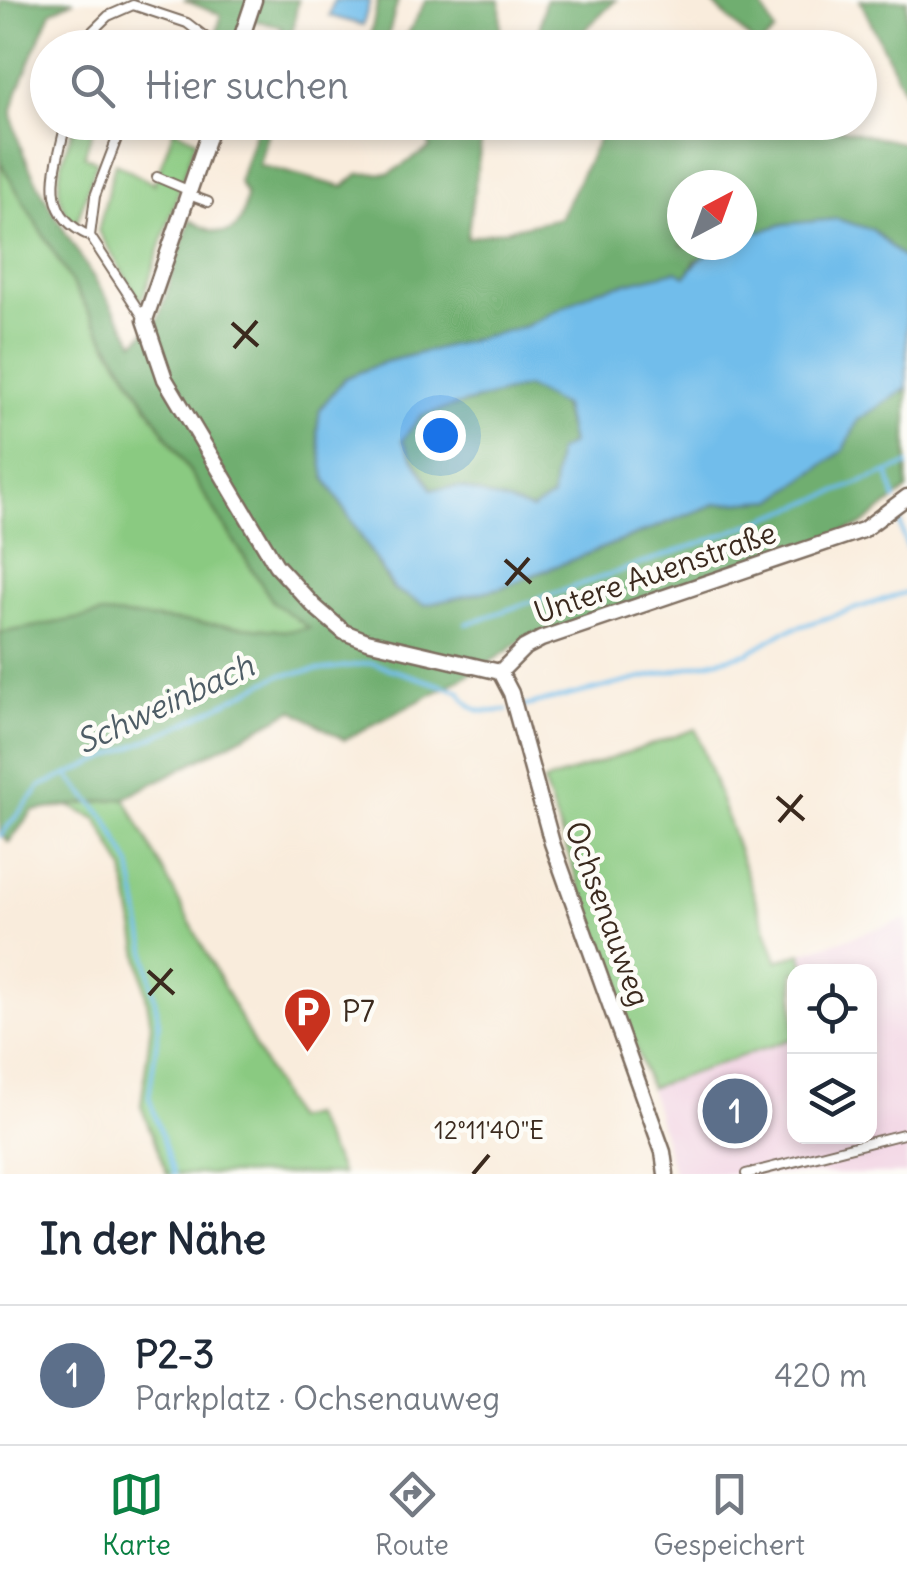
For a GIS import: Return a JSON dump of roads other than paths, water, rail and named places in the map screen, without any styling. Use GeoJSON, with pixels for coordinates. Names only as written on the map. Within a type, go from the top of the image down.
{"type":"FeatureCollection","features":[{"type":"Feature","properties":{"kind":"street"},"geometry":{"type":"LineString","coordinates":[[244,30],[254,0]]}},
{"type":"Feature","properties":{"kind":"street"},"geometry":{"type":"LineString","coordinates":[[207,140],[146,320],[155,356],[189,420],[276,565],[344,632],[367,641],[500,672]]}},
{"type":"Feature","properties":{"kind":"street","name":"Untere Auenstraße"},"geometry":{"type":"LineString","coordinates":[[500,672],[524,648],[541,639],[863,530],[904,499]]}},
{"type":"Feature","properties":{"kind":"street","name":"Ochsenauweg"},"geometry":{"type":"LineString","coordinates":[[500,672],[552,843],[663,1152],[666,1174]]}},
{"type":"Feature","properties":{"kind":"lane"},"geometry":{"type":"LineString","coordinates":[[90,30],[108,16],[133,5],[188,23],[196,30]]}},
{"type":"Feature","properties":{"kind":"lane"},"geometry":{"type":"LineString","coordinates":[[62,140],[54,170],[53,198],[65,220],[90,236],[146,320]]}},
{"type":"Feature","properties":{"kind":"lane"},"geometry":{"type":"LineString","coordinates":[[90,236],[95,196],[116,140]]}},
{"type":"Feature","properties":{"kind":"lane"},"geometry":{"type":"LineString","coordinates":[[157,177],[208,202]]}},
{"type":"Feature","properties":{"kind":"lane"},"geometry":{"type":"LineString","coordinates":[[746,1174],[907,1133]]}},
{"type":"Feature","properties":{"kind":"water"},"geometry":{"type":"Polygon","coordinates":[[[334,0],[370,0],[363,25],[329,16],[334,0]]]}},
{"type":"Feature","properties":{"kind":"water"},"geometry":{"type":"Polygon","coordinates":[[[837,219],[873,230],[907,262],[907,388],[858,420],[844,450],[774,500],[715,504],[500,588],[425,605],[394,589],[325,478],[317,431],[320,409],[345,378],[385,362],[526,326],[597,290],[676,271],[686,276],[701,260],[757,260],[757,232],[784,224],[837,219]],[[526,387],[421,415],[402,440],[432,489],[459,487],[532,510],[552,497],[557,452],[571,444],[563,406],[526,387]]]}},
{"type":"Feature","properties":{"kind":"waterway","name":"Schweinbach"},"geometry":{"type":"LineString","coordinates":[[466,624],[698,544],[907,465]]}},
{"type":"Feature","properties":{"kind":"waterway","name":"Schweinbach"},"geometry":{"type":"LineString","coordinates":[[889,475],[895,500]]}},
{"type":"Feature","properties":{"kind":"waterway","name":"Schweinbach"},"geometry":{"type":"LineString","coordinates":[[898,516],[907,548]]}},
{"type":"Feature","properties":{"kind":"waterway","name":"Schweinbach"},"geometry":{"type":"LineString","coordinates":[[521,707],[748,653],[783,632],[907,592]]}},
{"type":"Feature","properties":{"kind":"waterway","name":"Schweinbach"},"geometry":{"type":"LineString","coordinates":[[0,836],[41,786],[173,729],[280,675],[372,663],[459,691],[478,710],[507,710]]}},
{"type":"Feature","properties":{"kind":"waterway","name":"Schweinbach"},"geometry":{"type":"LineString","coordinates":[[69,777],[106,818],[131,866],[159,1024],[149,1097],[174,1174]]}},
{"type":"Feature","properties":{"kind":"place","name":"P7"},"geometry":{"type":"Point","coordinates":[307,1054]}},
{"type":"Feature","properties":{"kind":"place","name":"P2-3"},"geometry":{"type":"Point","coordinates":[735,1111]}}]}
